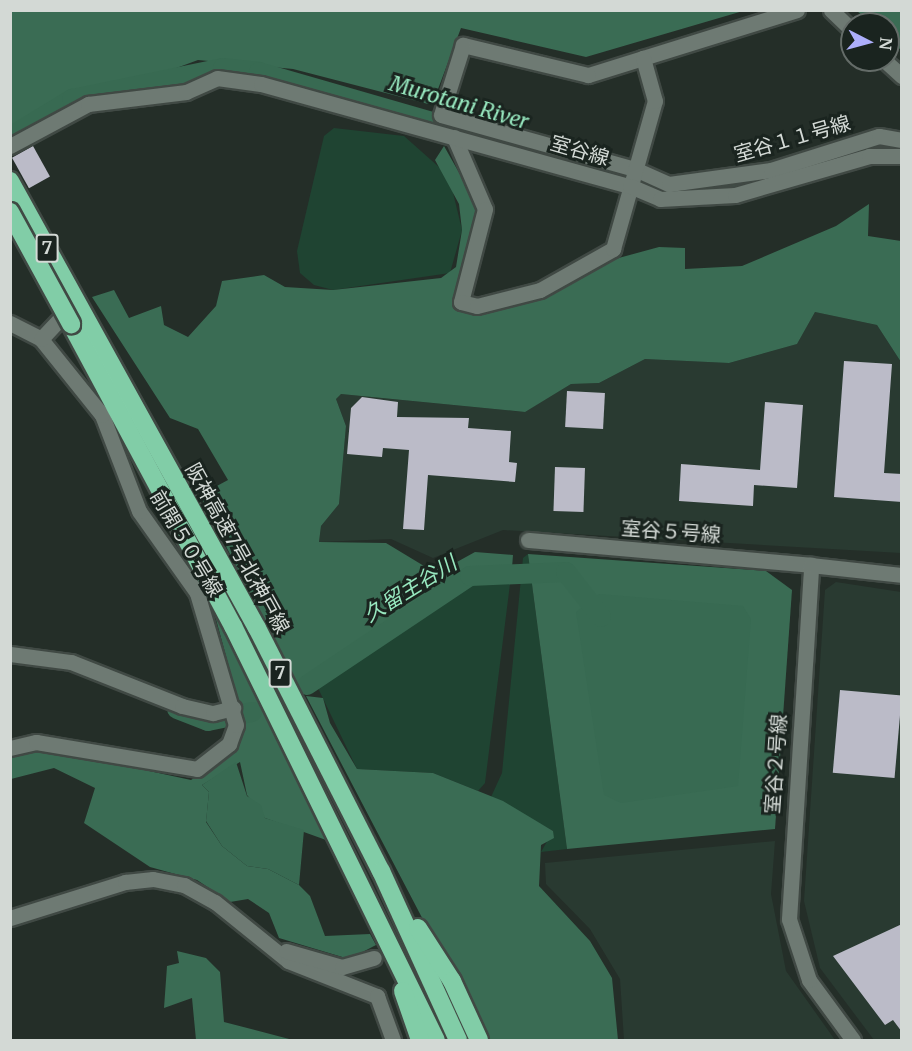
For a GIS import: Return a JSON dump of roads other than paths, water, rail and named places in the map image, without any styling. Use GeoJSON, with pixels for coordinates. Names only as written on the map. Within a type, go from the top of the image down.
{"type":"FeatureCollection","features":[{"type":"Feature","properties":{"kind":"highway","name":"阪神高速7号北神戸線"},"geometry":{"type":"LineString","coordinates":[[10,181],[77,319],[234,626],[436,1041]]}},
{"type":"Feature","properties":{"kind":"highway","name":"阪神高速7号北神戸線"},"geometry":{"type":"LineString","coordinates":[[10,212],[77,319],[257,628],[381,871],[458,1041]]}},
{"type":"Feature","properties":{"kind":"highway"},"geometry":{"type":"LineString","coordinates":[[381,871],[452,981],[479,1041]]}},
{"type":"Feature","properties":{"kind":"highway"},"geometry":{"type":"LineString","coordinates":[[382,926],[420,1041]]}},
{"type":"Feature","properties":{"kind":"street","name":"室谷１１号線"},"geometry":{"type":"LineString","coordinates":[[797,10],[588,75],[463,45],[441,115],[635,169],[669,184],[710,182],[771,170],[859,140],[902,140]]}},
{"type":"Feature","properties":{"kind":"street"},"geometry":{"type":"LineString","coordinates":[[454,137],[485,209],[461,302],[477,306],[540,290],[613,249],[655,101],[644,58]]}},
{"type":"Feature","properties":{"kind":"street","name":"室谷線"},"geometry":{"type":"LineString","coordinates":[[10,146],[88,104],[186,92],[217,78],[261,84],[454,137],[630,186],[660,200],[724,196],[868,156],[902,156]]}},
{"type":"Feature","properties":{"kind":"street"},"geometry":{"type":"LineString","coordinates":[[10,200],[72,308],[41,339],[10,323]]}},
{"type":"Feature","properties":{"kind":"street","name":"前開５０号線"},"geometry":{"type":"LineString","coordinates":[[41,339],[102,415],[139,511],[197,593],[234,714]]}},
{"type":"Feature","properties":{"kind":"street","name":"室谷５号線"},"geometry":{"type":"LineString","coordinates":[[528,540],[811,565]]}},
{"type":"Feature","properties":{"kind":"street"},"geometry":{"type":"LineString","coordinates":[[811,565],[902,575]]}},
{"type":"Feature","properties":{"kind":"street","name":"室谷２号線"},"geometry":{"type":"LineString","coordinates":[[811,565],[789,919],[809,980],[853,1041]]}},
{"type":"Feature","properties":{"kind":"street"},"geometry":{"type":"LineString","coordinates":[[10,654],[70,662],[182,706],[213,713],[234,714],[229,744],[197,769],[36,742],[10,748]]}},
{"type":"Feature","properties":{"kind":"street"},"geometry":{"type":"LineString","coordinates":[[10,918],[125,882],[153,879],[184,885],[215,902],[288,961],[377,996],[393,1041]]}},
{"type":"Feature","properties":{"kind":"street"},"geometry":{"type":"LineString","coordinates":[[269,945],[342,967],[374,958]]}},
{"type":"Feature","properties":{"kind":"waterway","name":"Murotani River"},"geometry":{"type":"LineString","coordinates":[[10,137],[72,99],[223,68],[259,72],[665,189],[712,189],[775,177]]}},
{"type":"Feature","properties":{"kind":"waterway","name":"Murotani River"},"geometry":{"type":"LineString","coordinates":[[848,152],[902,147]]}},
{"type":"Feature","properties":{"kind":"waterway","name":"久留主谷川"},"geometry":{"type":"LineString","coordinates":[[307,685],[470,576],[566,572],[601,617]]}},
{"type":"Feature","properties":{"kind":"waterway","name":"久留主谷川"},"geometry":{"type":"LineString","coordinates":[[177,709],[208,721],[252,712]]}}]}
